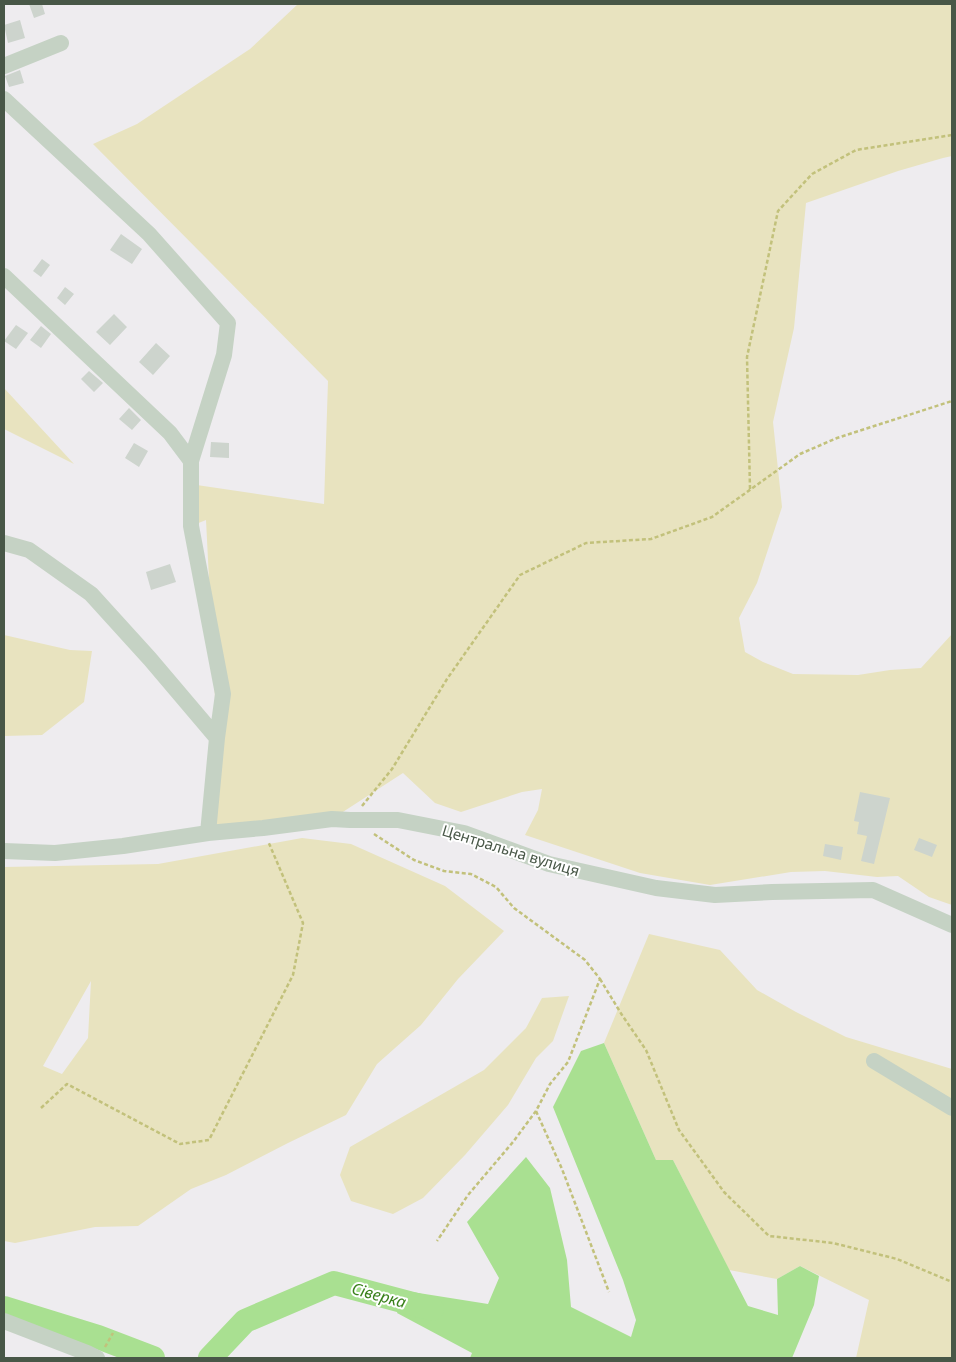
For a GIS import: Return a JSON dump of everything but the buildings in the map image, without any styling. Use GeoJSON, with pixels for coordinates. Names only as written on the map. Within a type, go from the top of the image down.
{"type":"FeatureCollection","features":[{"type":"Feature","properties":{"kind":"street"},"geometry":{"type":"LineString","coordinates":[[4,66],[61,43]]}},
{"type":"Feature","properties":{"kind":"street"},"geometry":{"type":"LineString","coordinates":[[4,99],[149,234],[228,323],[224,355],[191,461],[191,526],[223,694],[208,832]]}},
{"type":"Feature","properties":{"kind":"street"},"geometry":{"type":"LineString","coordinates":[[4,276],[170,434],[191,461]]}},
{"type":"Feature","properties":{"kind":"street"},"geometry":{"type":"LineString","coordinates":[[4,543],[29,550],[91,594],[150,659],[217,738]]}},
{"type":"Feature","properties":{"kind":"street","name":"Центральна вулиця"},"geometry":{"type":"LineString","coordinates":[[4,851],[56,853],[123,846],[208,832],[263,828],[332,818],[398,820],[464,833],[549,864],[656,888],[715,895],[873,890],[952,925]]}},
{"type":"Feature","properties":{"kind":"street"},"geometry":{"type":"LineString","coordinates":[[874,1061],[952,1108]]}},
{"type":"Feature","properties":{"kind":"street"},"geometry":{"type":"LineString","coordinates":[[4,1321],[87,1353],[101,1353]]}},
{"type":"Feature","properties":{"kind":"path"},"geometry":{"type":"LineString","coordinates":[[750,489],[747,357],[778,211],[812,174],[856,150],[952,135]]}},
{"type":"Feature","properties":{"kind":"path"},"geometry":{"type":"LineString","coordinates":[[350,820],[392,769],[447,679],[520,574],[586,542],[650,539],[712,517],[800,454],[837,438],[952,401]]}},
{"type":"Feature","properties":{"kind":"path"},"geometry":{"type":"LineString","coordinates":[[41,1108],[67,1084],[180,1144],[209,1140],[293,975],[302,923],[263,828]]}},
{"type":"Feature","properties":{"kind":"path"},"geometry":{"type":"LineString","coordinates":[[373,834],[414,860],[444,871],[472,874],[496,887],[514,908],[585,960],[600,979],[646,1050],[679,1130],[724,1192],[769,1236],[833,1243],[897,1259],[952,1282]]}},
{"type":"Feature","properties":{"kind":"path"},"geometry":{"type":"LineString","coordinates":[[437,1241],[468,1195],[513,1142],[536,1111],[550,1084],[568,1062],[600,979]]}},
{"type":"Feature","properties":{"kind":"path"},"geometry":{"type":"LineString","coordinates":[[536,1111],[562,1169],[609,1292]]}},
{"type":"Feature","properties":{"kind":"path"},"geometry":{"type":"LineString","coordinates":[[101,1353],[113,1333]]}},
{"type":"Feature","properties":{"kind":"shaded area"},"geometry":{"type":"Polygon","coordinates":[[[298,4],[952,4],[952,156],[898,171],[806,203],[794,328],[773,422],[782,507],[757,583],[739,618],[745,652],[763,662],[793,674],[858,675],[921,668],[952,634],[952,905],[929,897],[898,876],[877,877],[825,871],[791,872],[710,885],[640,873],[525,835],[538,810],[542,789],[522,792],[461,812],[435,803],[403,773],[332,819],[208,833],[217,738],[206,520],[191,526],[190,484],[324,504],[328,381],[93,144],[137,124],[250,49],[298,4]]]}},
{"type":"Feature","properties":{"kind":"shaded area"},"geometry":{"type":"Polygon","coordinates":[[[4,388],[74,464],[4,429],[4,388]]]}},
{"type":"Feature","properties":{"kind":"shaded area"},"geometry":{"type":"Polygon","coordinates":[[[4,635],[70,650],[92,651],[84,702],[42,735],[4,736],[4,635]]]}},
{"type":"Feature","properties":{"kind":"shaded area"},"geometry":{"type":"Polygon","coordinates":[[[302,838],[351,844],[445,886],[504,931],[458,979],[421,1025],[377,1064],[346,1115],[226,1175],[191,1189],[138,1226],[95,1227],[15,1243],[4,1241],[4,867],[158,864],[302,838]],[[91,981],[43,1066],[62,1074],[88,1038],[91,981]]]}},
{"type":"Feature","properties":{"kind":"shaded area"},"geometry":{"type":"Polygon","coordinates":[[[649,934],[720,950],[757,990],[796,1012],[846,1037],[952,1069],[952,1358],[856,1358],[869,1300],[800,1266],[777,1279],[729,1270],[673,1160],[656,1160],[604,1043],[649,934]]]}},
{"type":"Feature","properties":{"kind":"shaded area"},"geometry":{"type":"Polygon","coordinates":[[[569,996],[553,1041],[536,1058],[508,1105],[465,1155],[423,1198],[393,1214],[351,1201],[340,1175],[350,1147],[484,1070],[526,1028],[542,998],[569,996]]]}},
{"type":"Feature","properties":{"kind":"shaded area"},"geometry":{"type":"Polygon","coordinates":[[[604,1043],[656,1160],[673,1160],[748,1306],[778,1315],[777,1279],[800,1266],[819,1276],[814,1305],[792,1358],[470,1358],[472,1353],[397,1313],[406,1291],[488,1304],[499,1278],[467,1222],[526,1157],[550,1188],[567,1260],[571,1307],[631,1337],[636,1320],[623,1280],[553,1107],[581,1051],[604,1043]]]}},
{"type":"Feature","properties":{"kind":"waterway","name":"Сіверка"},"geometry":{"type":"LineString","coordinates":[[210,1358],[245,1321],[334,1283],[432,1309]]}},
{"type":"Feature","properties":{"kind":"waterway","name":"Сіверка"},"geometry":{"type":"LineString","coordinates":[[4,1308],[98,1337],[153,1358]]}}]}
